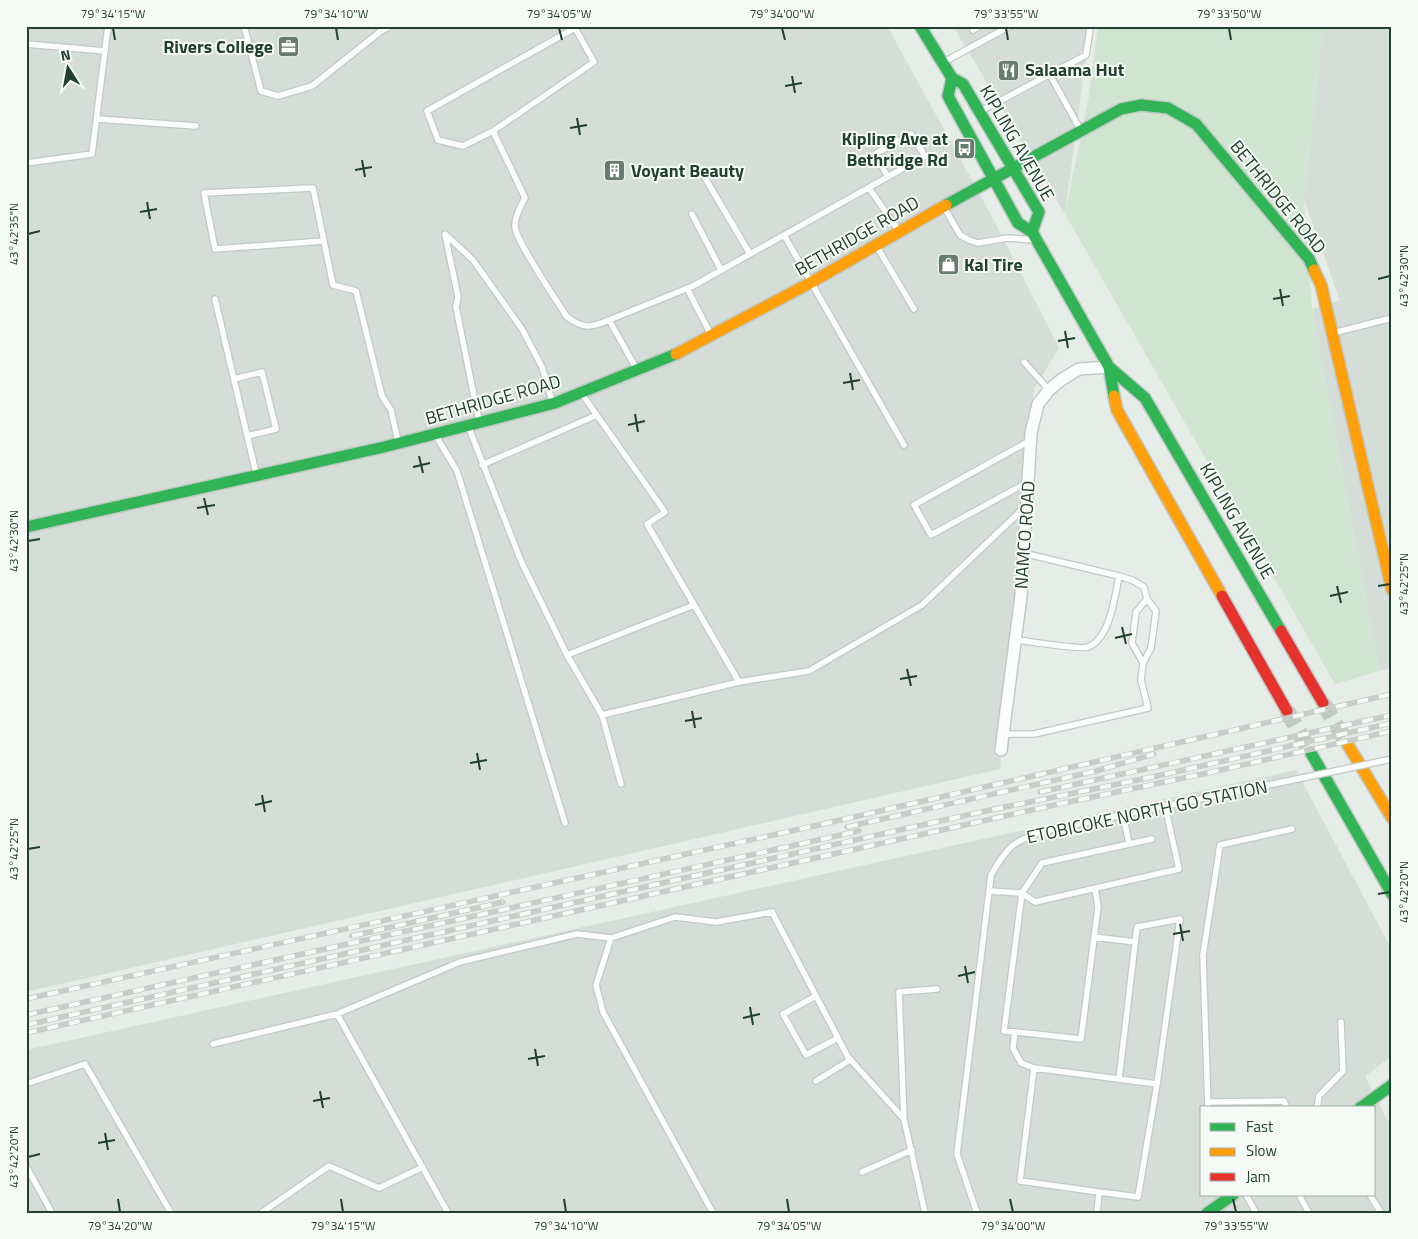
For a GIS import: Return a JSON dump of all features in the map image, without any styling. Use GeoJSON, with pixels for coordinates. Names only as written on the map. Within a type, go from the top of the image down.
{"type":"FeatureCollection","features":[{"type":"Feature","properties":{"kind":"street","name":"KIPLING AVENUE"},"geometry":{"type":"LineString","coordinates":[[920,26],[952,78],[963,84],[1039,212],[1034,236]]}},
{"type":"Feature","properties":{"kind":"street","name":"KIPLING AVENUE"},"geometry":{"type":"LineString","coordinates":[[952,78],[948,96],[1018,224],[1034,236],[1109,367],[1117,410],[1287,711]]}},
{"type":"Feature","properties":{"kind":"street","name":"BETHRIDGE ROAD"},"geometry":{"type":"LineString","coordinates":[[26,527],[435,435],[552,403],[675,355],[810,283],[1013,167],[1121,109],[1142,105],[1168,108],[1196,124],[1309,258],[1321,285],[1392,590]]}},
{"type":"Feature","properties":{"kind":"street","name":"KIPLING AVENUE"},"geometry":{"type":"LineString","coordinates":[[1109,367],[1145,398],[1323,703]]}},
{"type":"Feature","properties":{"kind":"street","name":"NAMCO ROAD"},"geometry":{"type":"LineString","coordinates":[[1002,750],[1016,640],[1031,440],[1038,404],[1049,390],[1079,369],[1109,367]]}},
{"type":"Feature","properties":{"kind":"street"},"geometry":{"type":"LineString","coordinates":[[1348,745],[1392,818]]}},
{"type":"Feature","properties":{"kind":"street"},"geometry":{"type":"LineString","coordinates":[[1311,753],[1392,894]]}},
{"type":"Feature","properties":{"kind":"street"},"geometry":{"type":"LineString","coordinates":[[1363,1106],[1391,1087]]}},
{"type":"Feature","properties":{"kind":"street"},"geometry":{"type":"LineString","coordinates":[[1207,1213],[1219,1199]]}},
{"type":"Feature","properties":{"kind":"lane"},"geometry":{"type":"LineString","coordinates":[[26,163],[92,154],[108,26]]}},
{"type":"Feature","properties":{"kind":"lane"},"geometry":{"type":"LineString","coordinates":[[244,26],[261,91],[278,96],[312,86],[380,28],[390,26]]}},
{"type":"Feature","properties":{"kind":"lane"},"geometry":{"type":"LineString","coordinates":[[973,30],[980,26]]}},
{"type":"Feature","properties":{"kind":"lane"},"geometry":{"type":"LineString","coordinates":[[942,63],[1010,26]]}},
{"type":"Feature","properties":{"kind":"lane"},"geometry":{"type":"LineString","coordinates":[[980,112],[1086,55],[1089,26]]}},
{"type":"Feature","properties":{"kind":"lane"},"geometry":{"type":"LineString","coordinates":[[574,27],[594,62],[492,131],[463,146],[438,140],[427,111],[574,27]]}},
{"type":"Feature","properties":{"kind":"lane"},"geometry":{"type":"LineString","coordinates":[[26,44],[105,51]]}},
{"type":"Feature","properties":{"kind":"lane"},"geometry":{"type":"LineString","coordinates":[[1050,74],[1081,131]]}},
{"type":"Feature","properties":{"kind":"lane"},"geometry":{"type":"LineString","coordinates":[[97,119],[196,126]]}},
{"type":"Feature","properties":{"kind":"lane"},"geometry":{"type":"LineString","coordinates":[[492,131],[525,198],[515,220],[515,229],[521,242],[567,317],[578,324],[591,327],[687,288],[750,254],[869,188],[925,156],[911,134],[875,154],[888,177]]}},
{"type":"Feature","properties":{"kind":"lane"},"geometry":{"type":"LineString","coordinates":[[701,171],[750,254]]}},
{"type":"Feature","properties":{"kind":"lane"},"geometry":{"type":"LineString","coordinates":[[324,242],[215,249],[204,193],[313,188],[333,285],[356,291],[382,396],[391,410],[399,443]]}},
{"type":"Feature","properties":{"kind":"lane"},"geometry":{"type":"LineString","coordinates":[[869,188],[900,232]]}},
{"type":"Feature","properties":{"kind":"lane"},"geometry":{"type":"LineString","coordinates":[[944,207],[960,234],[978,243],[1034,236]]}},
{"type":"Feature","properties":{"kind":"lane"},"geometry":{"type":"LineString","coordinates":[[692,214],[721,270]]}},
{"type":"Feature","properties":{"kind":"lane"},"geometry":{"type":"LineString","coordinates":[[480,422],[456,307],[458,296],[445,234],[473,260],[522,329],[542,367],[552,403]]}},
{"type":"Feature","properties":{"kind":"lane"},"geometry":{"type":"LineString","coordinates":[[784,235],[904,445]]}},
{"type":"Feature","properties":{"kind":"lane"},"geometry":{"type":"LineString","coordinates":[[876,245],[914,309]]}},
{"type":"Feature","properties":{"kind":"lane"},"geometry":{"type":"LineString","coordinates":[[687,288],[712,336]]}},
{"type":"Feature","properties":{"kind":"lane"},"geometry":{"type":"LineString","coordinates":[[215,299],[257,475]]}},
{"type":"Feature","properties":{"kind":"lane"},"geometry":{"type":"LineString","coordinates":[[1332,333],[1392,318]]}},
{"type":"Feature","properties":{"kind":"lane"},"geometry":{"type":"LineString","coordinates":[[609,320],[637,370]]}},
{"type":"Feature","properties":{"kind":"lane"},"geometry":{"type":"LineString","coordinates":[[1024,362],[1049,390]]}},
{"type":"Feature","properties":{"kind":"lane"},"geometry":{"type":"LineString","coordinates":[[234,379],[262,372],[276,429],[248,436]]}},
{"type":"Feature","properties":{"kind":"lane"},"geometry":{"type":"LineString","coordinates":[[581,392],[665,512],[647,524],[739,682]]}},
{"type":"Feature","properties":{"kind":"lane"},"geometry":{"type":"LineString","coordinates":[[482,465],[597,415]]}},
{"type":"Feature","properties":{"kind":"lane"},"geometry":{"type":"LineString","coordinates":[[468,426],[521,561],[567,655],[602,715],[621,784]]}},
{"type":"Feature","properties":{"kind":"lane"},"geometry":{"type":"LineString","coordinates":[[435,435],[457,471],[565,823]]}},
{"type":"Feature","properties":{"kind":"lane"},"geometry":{"type":"LineString","coordinates":[[1028,482],[931,535],[914,505],[1031,440]]}},
{"type":"Feature","properties":{"kind":"lane"},"geometry":{"type":"LineString","coordinates":[[602,715],[739,682],[809,671],[922,605],[1027,504]]}},
{"type":"Feature","properties":{"kind":"lane"},"geometry":{"type":"LineString","coordinates":[[1024,553],[1119,576],[1132,580],[1144,587],[1147,598],[1156,611],[1152,648],[1142,662]]}},
{"type":"Feature","properties":{"kind":"lane"},"geometry":{"type":"LineString","coordinates":[[1016,640],[1087,648],[1098,641],[1108,621],[1119,576]]}},
{"type":"Feature","properties":{"kind":"lane"},"geometry":{"type":"LineString","coordinates":[[1004,734],[1034,734],[1148,708],[1141,680],[1142,662],[1132,643],[1136,612],[1147,598]]}},
{"type":"Feature","properties":{"kind":"lane"},"geometry":{"type":"LineString","coordinates":[[567,655],[694,605]]}},
{"type":"Feature","properties":{"kind":"lane","name":"ETOBICOKE NORTH GO STATION"},"geometry":{"type":"LineString","coordinates":[[977,1213],[957,1154],[991,875],[1005,851],[1020,840],[1044,831],[1392,760]]}},
{"type":"Feature","properties":{"kind":"lane"},"geometry":{"type":"LineString","coordinates":[[989,890],[1022,893],[1035,902],[1179,869],[1166,806]]}},
{"type":"Feature","properties":{"kind":"lane"},"geometry":{"type":"LineString","coordinates":[[1123,815],[1129,844]]}},
{"type":"Feature","properties":{"kind":"lane"},"geometry":{"type":"LineString","coordinates":[[1286,1106],[1284,1101],[1208,1105],[1203,954],[1220,845],[1292,829]]}},
{"type":"Feature","properties":{"kind":"lane"},"geometry":{"type":"LineString","coordinates":[[1095,888],[1098,907],[1081,1039],[1004,1031],[1022,893],[1042,863],[1152,839]]}},
{"type":"Feature","properties":{"kind":"lane"},"geometry":{"type":"LineString","coordinates":[[214,1044],[337,1014],[460,962],[577,934],[611,938],[675,917],[716,922],[772,912],[850,1060],[904,1119]]}},
{"type":"Feature","properties":{"kind":"lane"},"geometry":{"type":"LineString","coordinates":[[1034,1068],[1020,1181],[1138,1197],[1157,1084],[1180,919],[1137,926],[1119,1079]]}},
{"type":"Feature","properties":{"kind":"lane"},"geometry":{"type":"LineString","coordinates":[[1094,936],[1135,942]]}},
{"type":"Feature","properties":{"kind":"lane"},"geometry":{"type":"LineString","coordinates":[[611,938],[596,985],[603,1012],[713,1213]]}},
{"type":"Feature","properties":{"kind":"lane"},"geometry":{"type":"LineString","coordinates":[[925,1213],[904,1119],[900,992],[937,989]]}},
{"type":"Feature","properties":{"kind":"lane"},"geometry":{"type":"LineString","coordinates":[[816,996],[783,1014],[806,1055],[838,1038]]}},
{"type":"Feature","properties":{"kind":"lane"},"geometry":{"type":"LineString","coordinates":[[337,1014],[448,1213]]}},
{"type":"Feature","properties":{"kind":"lane"},"geometry":{"type":"LineString","coordinates":[[1317,1106],[1319,1096],[1343,1071],[1341,1022]]}},
{"type":"Feature","properties":{"kind":"lane"},"geometry":{"type":"LineString","coordinates":[[1014,1032],[1013,1048],[1021,1063],[1034,1068],[1157,1084]]}},
{"type":"Feature","properties":{"kind":"lane"},"geometry":{"type":"LineString","coordinates":[[816,1081],[850,1060]]}},
{"type":"Feature","properties":{"kind":"lane"},"geometry":{"type":"LineString","coordinates":[[26,1084],[85,1064],[171,1213]]}},
{"type":"Feature","properties":{"kind":"lane"},"geometry":{"type":"LineString","coordinates":[[862,1172],[912,1150]]}},
{"type":"Feature","properties":{"kind":"lane"},"geometry":{"type":"LineString","coordinates":[[26,1166],[52,1213]]}},
{"type":"Feature","properties":{"kind":"lane"},"geometry":{"type":"LineString","coordinates":[[261,1213],[329,1166],[379,1188],[423,1167]]}},
{"type":"Feature","properties":{"kind":"lane"},"geometry":{"type":"LineString","coordinates":[[1097,1213],[1099,1192]]}},
{"type":"Feature","properties":{"kind":"lane"},"geometry":{"type":"LineString","coordinates":[[1247,1196],[1256,1213]]}},
{"type":"Feature","properties":{"kind":"lane"},"geometry":{"type":"LineString","coordinates":[[1300,1196],[1309,1213]]}},
{"type":"Feature","properties":{"kind":"lane"},"geometry":{"type":"LineString","coordinates":[[1371,1196],[1381,1213]]}},
{"type":"Feature","properties":{"kind":"shaded area"},"geometry":{"type":"Polygon","coordinates":[[[26,26],[887,26],[988,209],[1059,348],[1034,389],[1000,769],[26,992],[26,26]]]}},
{"type":"Feature","properties":{"kind":"shaded area"},"geometry":{"type":"Polygon","coordinates":[[[953,26],[1090,26],[1065,214],[953,26]]]}},
{"type":"Feature","properties":{"kind":"shaded area"},"geometry":{"type":"Polygon","coordinates":[[[1323,26],[1392,26],[1392,668],[1379,671],[1312,309],[1340,300],[1304,200],[1323,26]]]}},
{"type":"Feature","properties":{"kind":"shaded area"},"geometry":{"type":"Polygon","coordinates":[[[1296,770],[1392,950],[1392,1056],[1365,1076],[1387,1120],[1392,1118],[1392,1213],[26,1213],[26,1050],[1296,770]]]}},
{"type":"Feature","properties":{"kind":"green space"},"geometry":{"type":"Polygon","coordinates":[[[1098,26],[1323,26],[1304,200],[1312,309],[1379,671],[1335,684],[1065,214],[1089,96],[1098,26]]]}},
{"type":"Feature","properties":{"kind":"tunnel"},"geometry":{"type":"LineString","coordinates":[[1323,703],[1348,745]]}},
{"type":"Feature","properties":{"kind":"tunnel"},"geometry":{"type":"LineString","coordinates":[[1287,711],[1311,753]]}},
{"type":"Feature","properties":{"kind":"railway"},"geometry":{"type":"LineString","coordinates":[[26,999],[814,826],[1392,694]]}},
{"type":"Feature","properties":{"kind":"railway"},"geometry":{"type":"LineString","coordinates":[[1040,792],[1392,715]]}},
{"type":"Feature","properties":{"kind":"railway"},"geometry":{"type":"LineString","coordinates":[[26,1025],[976,813],[1157,776],[1392,723]]}},
{"type":"Feature","properties":{"kind":"railway"},"geometry":{"type":"LineString","coordinates":[[26,1033],[1392,731]]}},
{"type":"Feature","properties":{"kind":"railway"},"geometry":{"type":"LineString","coordinates":[[847,827],[1096,771],[1154,754]]}},
{"type":"Feature","properties":{"kind":"railway"},"geometry":{"type":"LineString","coordinates":[[26,1015],[859,831]]}},
{"type":"Feature","properties":{"kind":"railway"},"geometry":{"type":"LineString","coordinates":[[352,936],[503,902]]}},
{"type":"Feature","properties":{"kind":"traffic: fast"},"geometry":{"type":"LineString","coordinates":[[920,26],[952,78],[963,84],[1039,212],[1032,232]]}},
{"type":"Feature","properties":{"kind":"traffic: fast"},"geometry":{"type":"LineString","coordinates":[[952,78],[948,96],[1018,223],[1032,232],[1109,367],[1114,396]]}},
{"type":"Feature","properties":{"kind":"traffic: fast"},"geometry":{"type":"LineString","coordinates":[[946,205],[1121,109],[1141,105],[1168,108],[1196,124],[1309,259],[1314,270]]}},
{"type":"Feature","properties":{"kind":"traffic: fast"},"geometry":{"type":"LineString","coordinates":[[26,527],[384,447],[555,403],[676,354]]}},
{"type":"Feature","properties":{"kind":"traffic: fast"},"geometry":{"type":"LineString","coordinates":[[1109,367],[1145,398],[1281,631]]}},
{"type":"Feature","properties":{"kind":"traffic: fast"},"geometry":{"type":"LineString","coordinates":[[1311,753],[1392,894]]}},
{"type":"Feature","properties":{"kind":"traffic: fast"},"geometry":{"type":"LineString","coordinates":[[1363,1106],[1392,1085]]}},
{"type":"Feature","properties":{"kind":"traffic: fast"},"geometry":{"type":"LineString","coordinates":[[1207,1213],[1232,1196]]}},
{"type":"Feature","properties":{"kind":"traffic: slow"},"geometry":{"type":"LineString","coordinates":[[676,354],[810,283],[946,205]]}},
{"type":"Feature","properties":{"kind":"traffic: slow"},"geometry":{"type":"LineString","coordinates":[[1314,270],[1321,285],[1392,590]]}},
{"type":"Feature","properties":{"kind":"traffic: slow"},"geometry":{"type":"LineString","coordinates":[[1114,396],[1117,410],[1222,596]]}},
{"type":"Feature","properties":{"kind":"traffic: slow"},"geometry":{"type":"LineString","coordinates":[[1348,745],[1392,818]]}},
{"type":"Feature","properties":{"kind":"traffic: jam"},"geometry":{"type":"LineString","coordinates":[[1222,596],[1287,711]]}},
{"type":"Feature","properties":{"kind":"traffic: jam"},"geometry":{"type":"LineString","coordinates":[[1281,631],[1323,703]]}},
{"type":"Feature","properties":{"kind":"place","name":"Rivers College"},"geometry":{"type":"Point","coordinates":[289,47]}},
{"type":"Feature","properties":{"kind":"place","name":"Salaama Hut"},"geometry":{"type":"Point","coordinates":[1009,70]}},
{"type":"Feature","properties":{"kind":"place","name":"Kipling Ave at Bethridge Rd"},"geometry":{"type":"Point","coordinates":[964,149]}},
{"type":"Feature","properties":{"kind":"place","name":"Voyant Beauty"},"geometry":{"type":"Point","coordinates":[615,171]}},
{"type":"Feature","properties":{"kind":"place","name":"Kal Tire"},"geometry":{"type":"Point","coordinates":[948,265]}}]}
